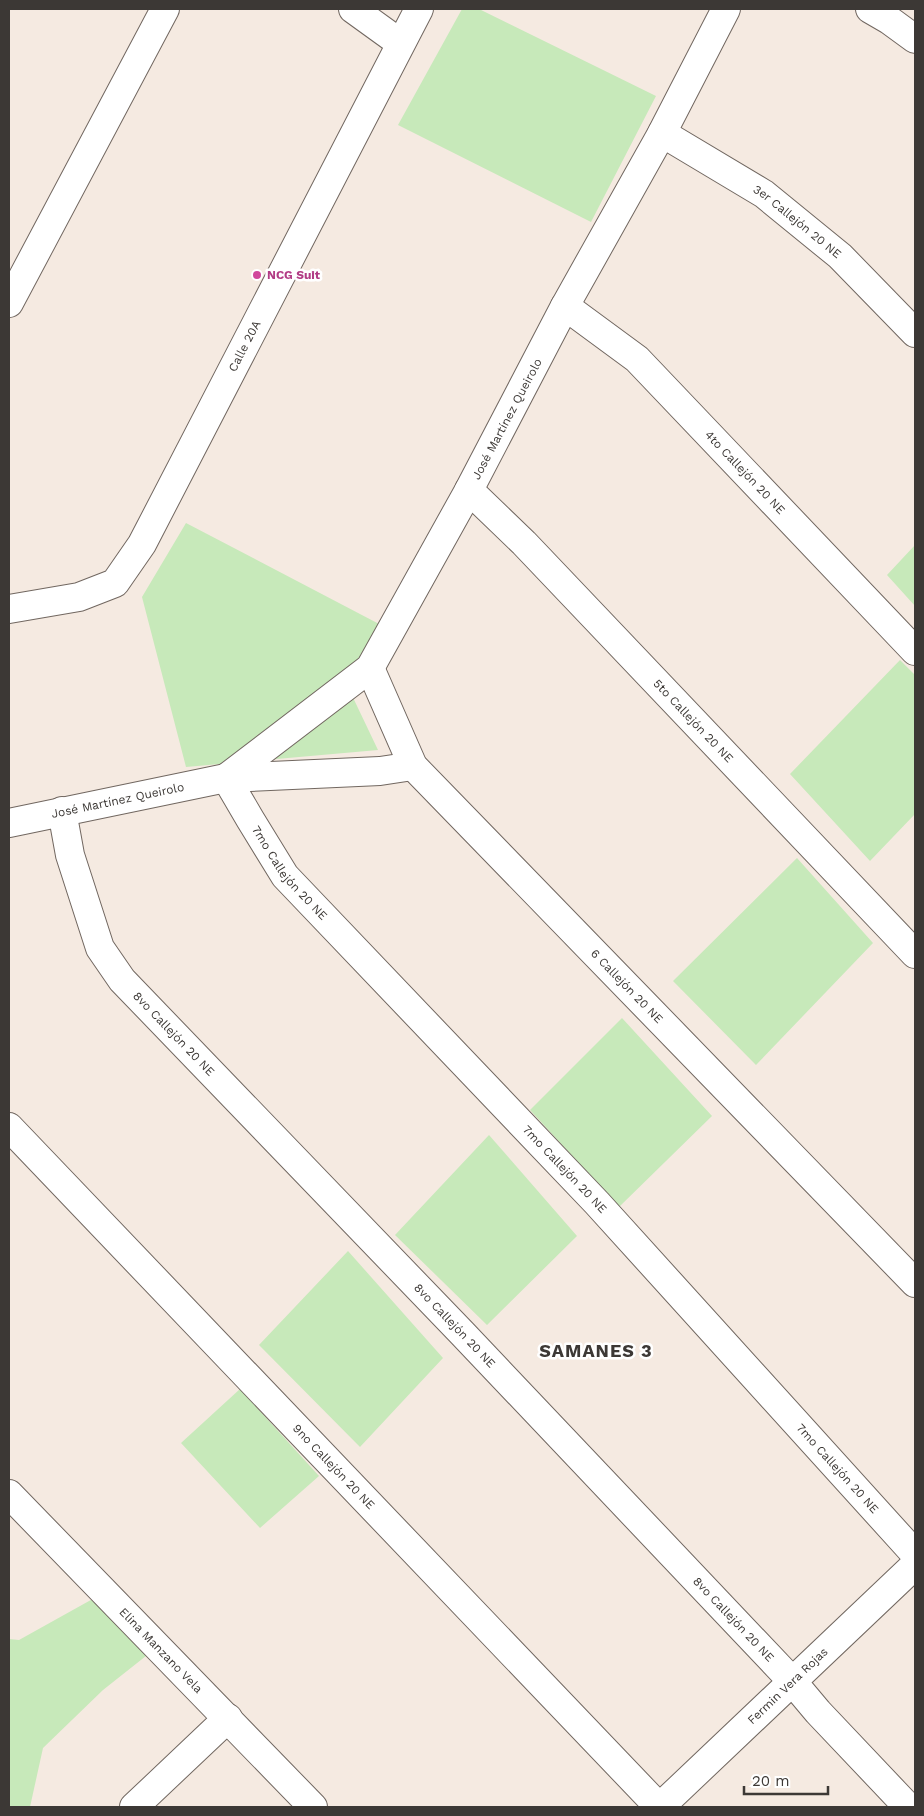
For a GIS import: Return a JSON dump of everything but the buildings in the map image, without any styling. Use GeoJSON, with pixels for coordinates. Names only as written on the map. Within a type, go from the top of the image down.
{"type":"FeatureCollection","features":[{"type":"Feature","properties":{"kind":"street"},"geometry":{"type":"LineString","coordinates":[[9,303],[165,9]]}},
{"type":"Feature","properties":{"kind":"street"},"geometry":{"type":"LineString","coordinates":[[353,9],[400,43]]}},
{"type":"Feature","properties":{"kind":"street","name":"Calle 20A"},"geometry":{"type":"LineString","coordinates":[[9,609],[79,597],[115,583],[142,544],[419,9]]}},
{"type":"Feature","properties":{"kind":"street","name":"José Martínez Queirolo"},"geometry":{"type":"LineString","coordinates":[[226,778],[370,668],[469,490],[566,306],[662,133],[726,9]]}},
{"type":"Feature","properties":{"kind":"street"},"geometry":{"type":"LineString","coordinates":[[870,9],[915,39]]}},
{"type":"Feature","properties":{"kind":"street","name":"3er Callejón 20 NE"},"geometry":{"type":"LineString","coordinates":[[662,133],[764,194],[840,256],[915,333]]}},
{"type":"Feature","properties":{"kind":"street","name":"4to Callejón 20 NE"},"geometry":{"type":"LineString","coordinates":[[566,306],[637,359],[915,651]]}},
{"type":"Feature","properties":{"kind":"street","name":"5to Callejón 20 NE"},"geometry":{"type":"LineString","coordinates":[[469,490],[524,543],[915,954]]}},
{"type":"Feature","properties":{"kind":"street","name":"6 Callejón 20 NE"},"geometry":{"type":"LineString","coordinates":[[370,668],[413,766],[915,1283]]}},
{"type":"Feature","properties":{"kind":"street","name":"José Martínez Queirolo"},"geometry":{"type":"LineString","coordinates":[[9,823],[226,778],[380,771],[413,766]]}},
{"type":"Feature","properties":{"kind":"street","name":"7mo Callejón 20 NE"},"geometry":{"type":"LineString","coordinates":[[226,778],[285,876],[597,1203],[915,1554]]}},
{"type":"Feature","properties":{"kind":"street","name":"8vo Callejón 20 NE"},"geometry":{"type":"LineString","coordinates":[[62,812],[70,855],[100,948],[122,980],[792,1681],[818,1712],[908,1807]]}},
{"type":"Feature","properties":{"kind":"street","name":"9no Callejón 20 NE"},"geometry":{"type":"LineString","coordinates":[[9,1127],[660,1807]]}},
{"type":"Feature","properties":{"kind":"street","name":"Elina Manzano Vela"},"geometry":{"type":"LineString","coordinates":[[9,1494],[313,1807]]}},
{"type":"Feature","properties":{"kind":"street","name":"Fermin Vera Rojas"},"geometry":{"type":"LineString","coordinates":[[660,1807],[915,1565]]}},
{"type":"Feature","properties":{"kind":"street"},"geometry":{"type":"LineString","coordinates":[[134,1807],[228,1718]]}},
{"type":"Feature","properties":{"kind":"green space"},"geometry":{"type":"Polygon","coordinates":[[[462,9],[479,9],[656,96],[591,222],[398,125],[462,9]]]}},
{"type":"Feature","properties":{"kind":"green space"},"geometry":{"type":"Polygon","coordinates":[[[186,523],[381,625],[347,685],[378,750],[186,767],[142,597],[186,523]]]}},
{"type":"Feature","properties":{"kind":"green space"},"geometry":{"type":"Polygon","coordinates":[[[915,545],[915,606],[887,575],[915,545]]]}},
{"type":"Feature","properties":{"kind":"green space"},"geometry":{"type":"Polygon","coordinates":[[[900,660],[915,675],[915,814],[870,861],[790,774],[900,660]]]}},
{"type":"Feature","properties":{"kind":"green space"},"geometry":{"type":"Polygon","coordinates":[[[797,858],[873,943],[756,1065],[673,981],[797,858]]]}},
{"type":"Feature","properties":{"kind":"green space"},"geometry":{"type":"Polygon","coordinates":[[[622,1018],[712,1116],[619,1207],[530,1110],[622,1018]]]}},
{"type":"Feature","properties":{"kind":"green space"},"geometry":{"type":"Polygon","coordinates":[[[489,1135],[577,1236],[487,1325],[395,1235],[489,1135]]]}},
{"type":"Feature","properties":{"kind":"green space"},"geometry":{"type":"Polygon","coordinates":[[[348,1251],[443,1358],[360,1447],[259,1345],[348,1251]]]}},
{"type":"Feature","properties":{"kind":"green space"},"geometry":{"type":"Polygon","coordinates":[[[240,1389],[319,1476],[260,1528],[181,1443],[240,1389]]]}},
{"type":"Feature","properties":{"kind":"green space"},"geometry":{"type":"Polygon","coordinates":[[[98,1596],[151,1652],[103,1690],[43,1748],[30,1807],[9,1807],[9,1639],[19,1640],[98,1596]]]}},
{"type":"Feature","properties":{"kind":"place","name":"NCG Suit"},"geometry":{"type":"Point","coordinates":[257,275]}},
{"type":"Feature","properties":{"kind":"district","name":"SAMANES 3"},"geometry":{"type":"Point","coordinates":[596,1350]}}]}
